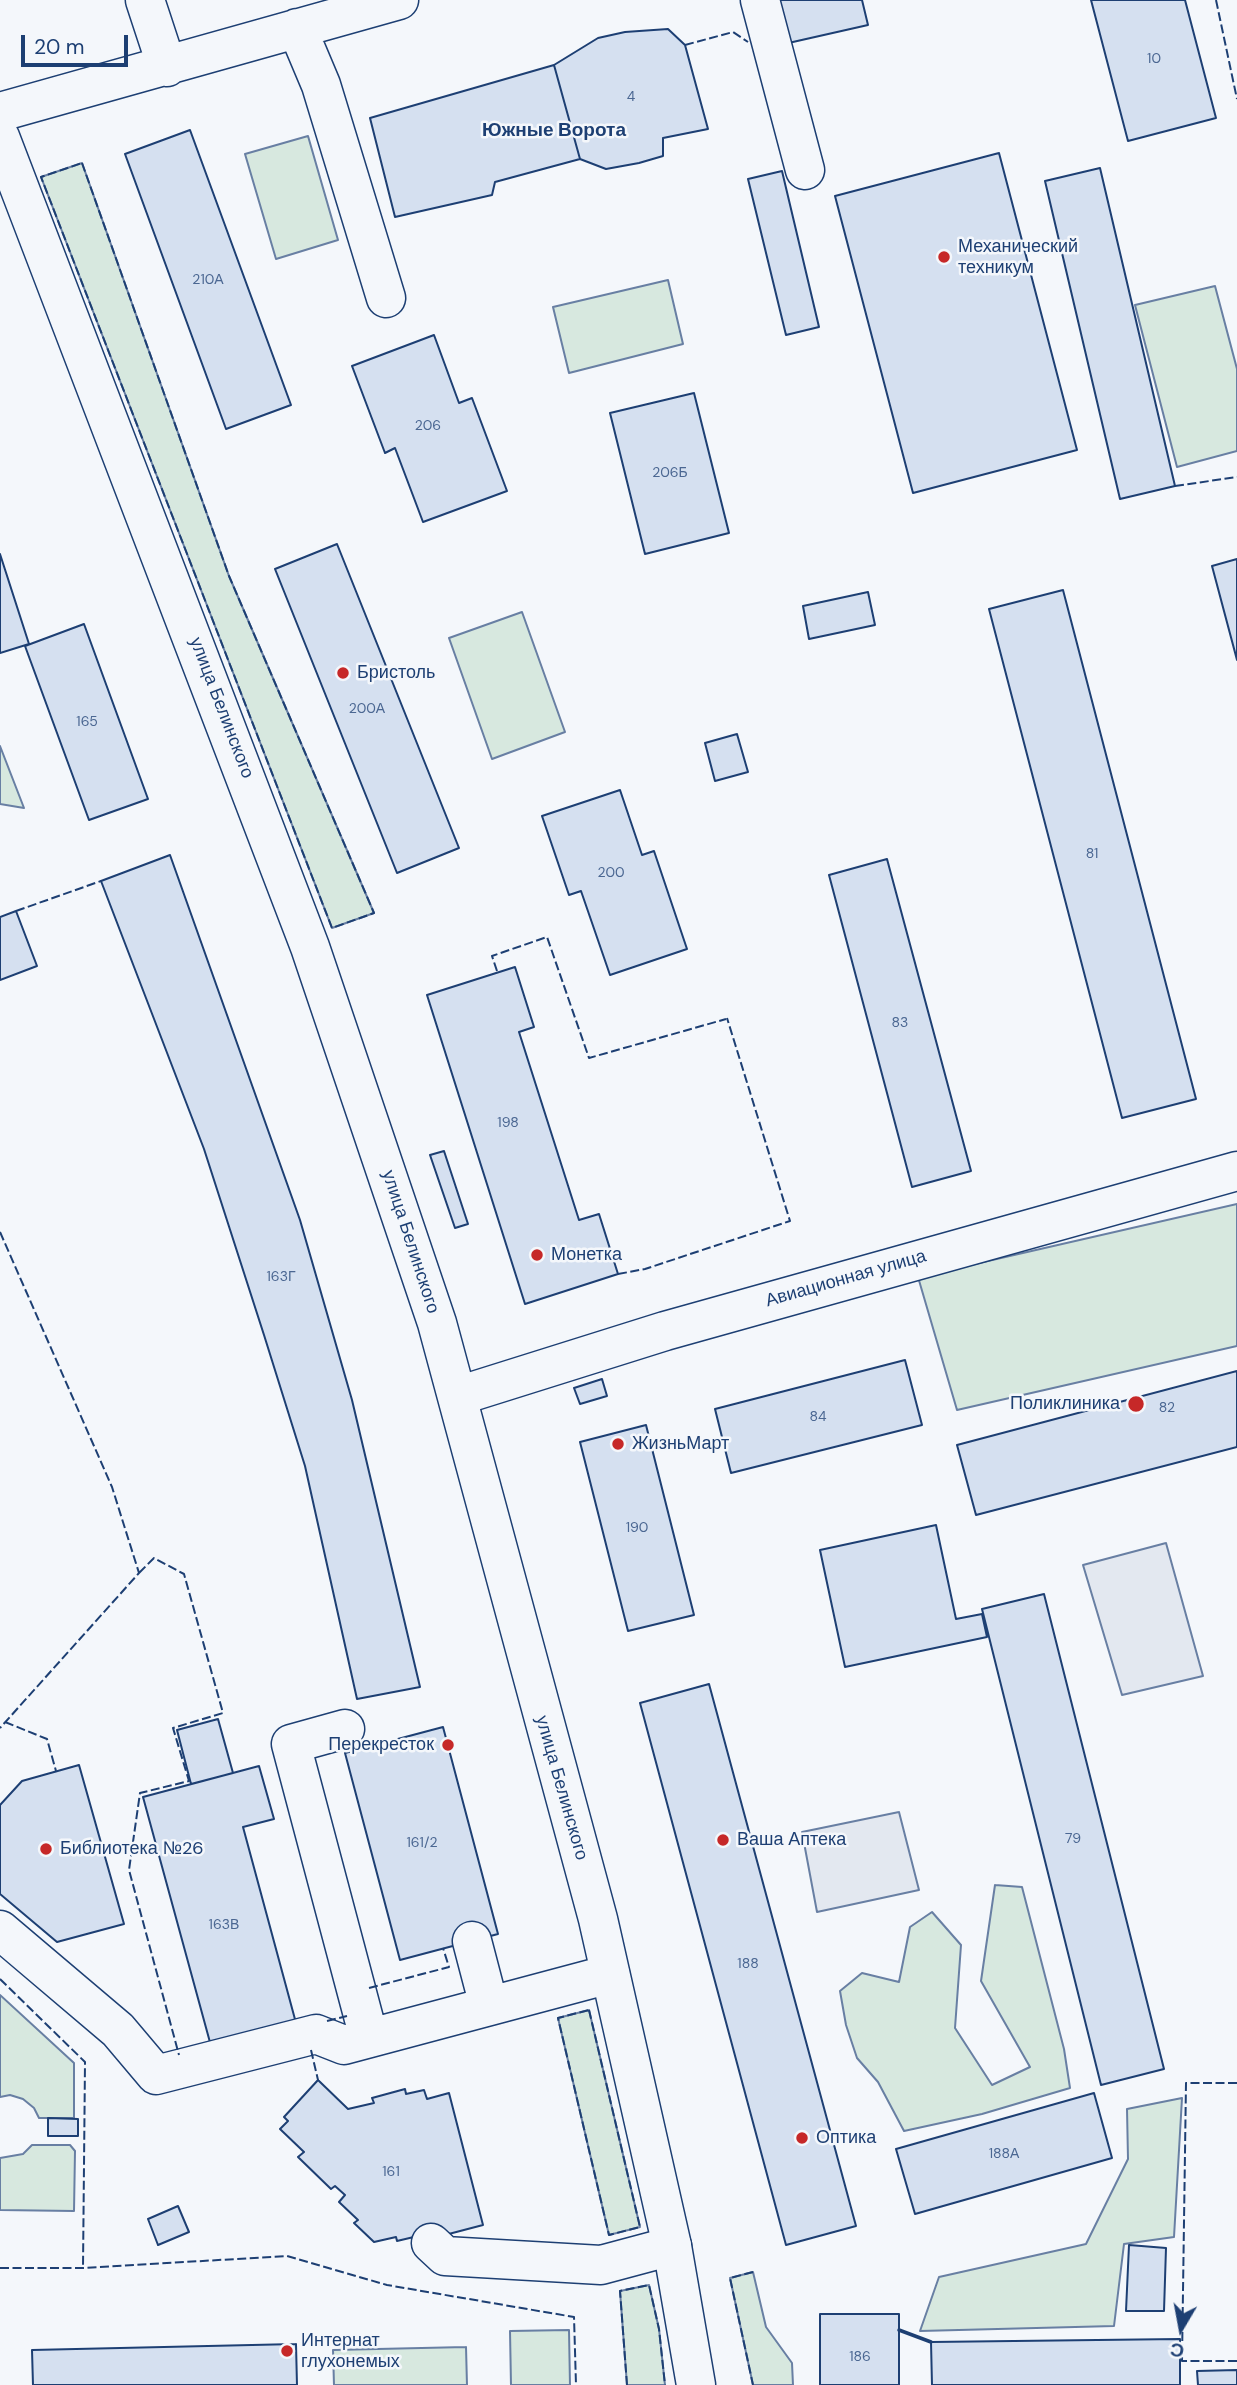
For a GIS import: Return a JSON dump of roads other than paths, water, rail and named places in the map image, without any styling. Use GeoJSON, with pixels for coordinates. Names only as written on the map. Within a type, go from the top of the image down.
{"type":"FeatureCollection","features":[{"type":"Feature","properties":{"kind":"main road"},"geometry":{"type":"LineString","coordinates":[[145,0],[167,67]]}},
{"type":"Feature","properties":{"kind":"main road"},"geometry":{"type":"LineString","coordinates":[[0,112],[399,0]]}},
{"type":"Feature","properties":{"kind":"main road"},"geometry":{"type":"LineString","coordinates":[[760,0],[804,170]]}},
{"type":"Feature","properties":{"kind":"main road"},"geometry":{"type":"LineString","coordinates":[[298,28],[321,85],[386,298]]}},
{"type":"Feature","properties":{"kind":"main road","name":"улица Белинского"},"geometry":{"type":"LineString","coordinates":[[0,137],[310,947],[411,1245],[458,1396],[610,1974],[672,2246],[696,2385]]}},
{"type":"Feature","properties":{"kind":"main road","name":"Авиационная улица"},"geometry":{"type":"LineString","coordinates":[[458,1396],[678,1327],[1237,1171]]}},
{"type":"Feature","properties":{"kind":"main road"},"geometry":{"type":"LineString","coordinates":[[345,1729],[290,1744],[369,2038]]}},
{"type":"Feature","properties":{"kind":"main road"},"geometry":{"type":"LineString","coordinates":[[0,1930],[118,2030],[156,2075],[316,2034],[344,2045],[610,1974]]}},
{"type":"Feature","properties":{"kind":"main road"},"geometry":{"type":"LineString","coordinates":[[472,1941],[489,2006]]}},
{"type":"Feature","properties":{"kind":"main road"},"geometry":{"type":"LineString","coordinates":[[431,2243],[445,2256],[601,2265],[672,2246]]}},
{"type":"Feature","properties":{"kind":"place","name":"Механический техникум"},"geometry":{"type":"Point","coordinates":[944,257]}},
{"type":"Feature","properties":{"kind":"place","name":"Бристоль"},"geometry":{"type":"Point","coordinates":[343,673]}},
{"type":"Feature","properties":{"kind":"place","name":"Монетка"},"geometry":{"type":"Point","coordinates":[537,1255]}},
{"type":"Feature","properties":{"kind":"place","name":"Поликлиника"},"geometry":{"type":"Point","coordinates":[1136,1404]}},
{"type":"Feature","properties":{"kind":"place","name":"ЖизньМарт"},"geometry":{"type":"Point","coordinates":[618,1444]}},
{"type":"Feature","properties":{"kind":"place","name":"Перекресток"},"geometry":{"type":"Point","coordinates":[448,1745]}},
{"type":"Feature","properties":{"kind":"place","name":"Ваша Аптека"},"geometry":{"type":"Point","coordinates":[723,1840]}},
{"type":"Feature","properties":{"kind":"place","name":"Библиотека №26"},"geometry":{"type":"Point","coordinates":[46,1849]}},
{"type":"Feature","properties":{"kind":"place","name":"Оптика"},"geometry":{"type":"Point","coordinates":[802,2138]}},
{"type":"Feature","properties":{"kind":"place","name":"Интернат глухонемых"},"geometry":{"type":"Point","coordinates":[287,2351]}},
{"type":"Feature","properties":{"kind":"district","name":"Южные Ворота"},"geometry":{"type":"Point","coordinates":[554,131]}}]}
